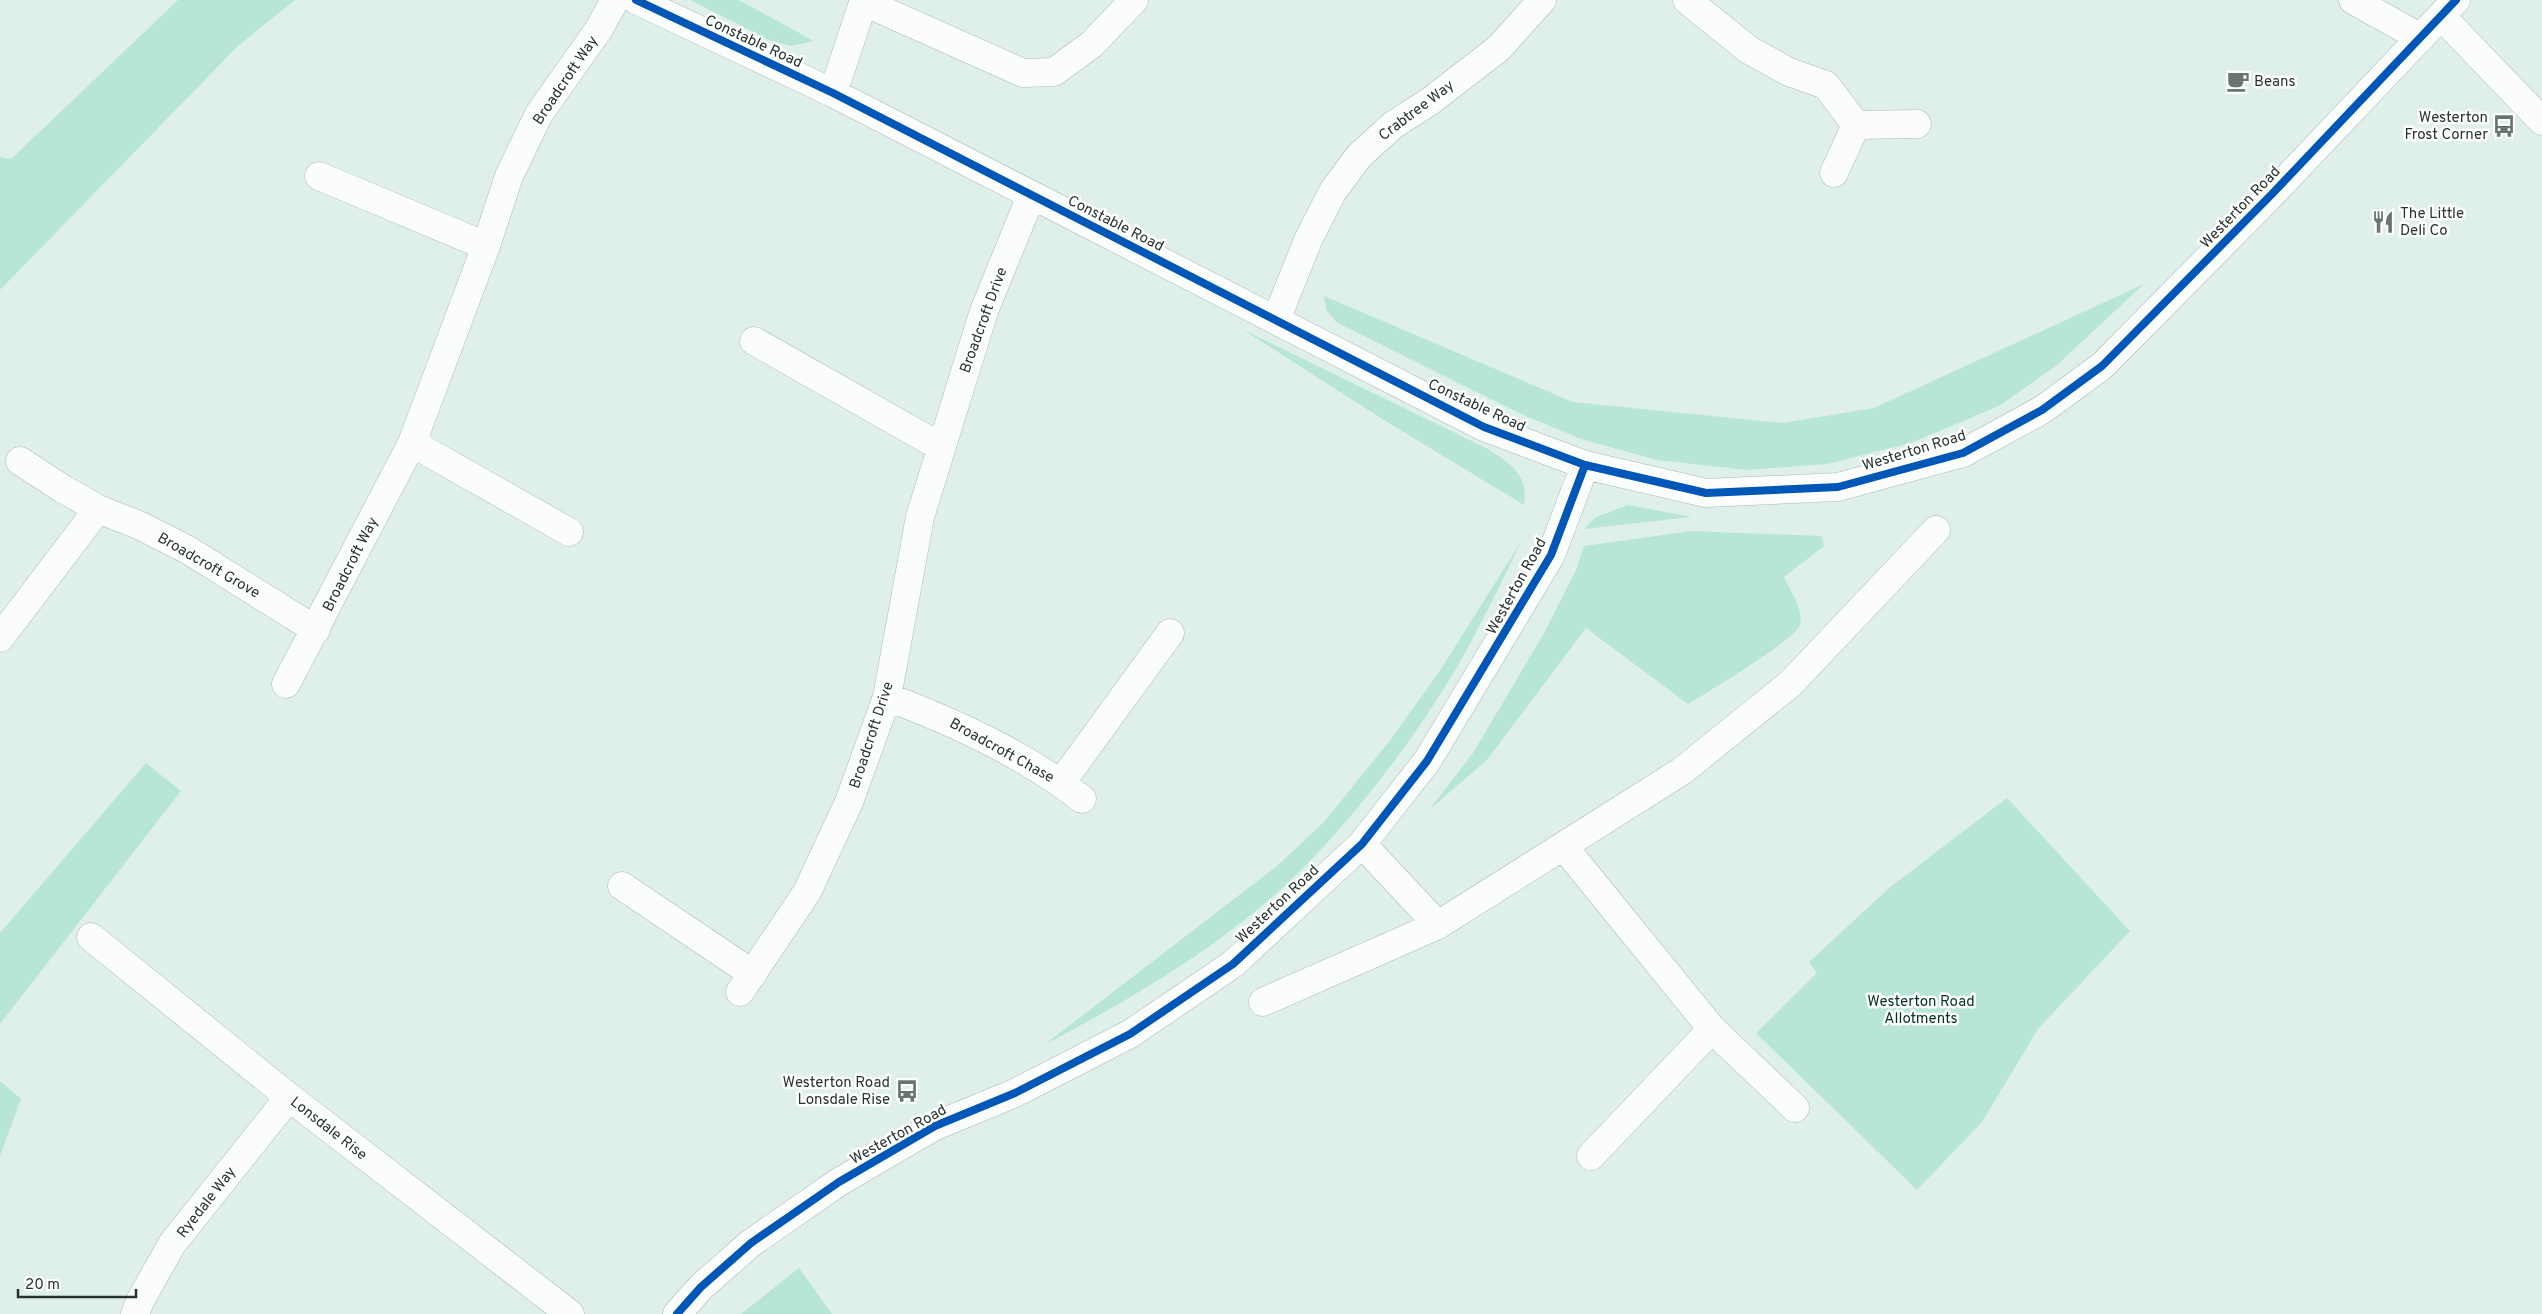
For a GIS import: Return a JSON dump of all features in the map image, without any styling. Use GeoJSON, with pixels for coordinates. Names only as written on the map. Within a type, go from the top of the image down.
{"type":"FeatureCollection","features":[{"type":"Feature","properties":{"kind":"street","name":"Broadcroft Way"},"geometry":{"type":"LineString","coordinates":[[286,684],[316,630],[412,443],[486,246],[509,176],[539,114],[600,29],[615,0]]}},
{"type":"Feature","properties":{"kind":"street","name":"Constable Road"},"geometry":{"type":"LineString","coordinates":[[636,0],[833,94],[1484,427],[1585,466]]}},
{"type":"Feature","properties":{"kind":"street"},"geometry":{"type":"LineString","coordinates":[[833,94],[864,1],[1023,73],[1054,72],[1092,44],[1134,0]]}},
{"type":"Feature","properties":{"kind":"street","name":"Crabtree Way"},"geometry":{"type":"LineString","coordinates":[[1276,320],[1309,238],[1333,190],[1359,156],[1393,125],[1429,102],[1499,48],[1542,0]]}},
{"type":"Feature","properties":{"kind":"street"},"geometry":{"type":"LineString","coordinates":[[1687,0],[1749,50],[1789,72],[1826,86],[1856,125]]}},
{"type":"Feature","properties":{"kind":"street"},"geometry":{"type":"LineString","coordinates":[[2353,0],[2421,38]]}},
{"type":"Feature","properties":{"kind":"street"},"geometry":{"type":"LineString","coordinates":[[2449,8],[2542,121]]}},
{"type":"Feature","properties":{"kind":"street","name":"Westerton Road"},"geometry":{"type":"LineString","coordinates":[[677,1314],[701,1287],[751,1243],[839,1182],[935,1126],[1014,1092],[1130,1034],[1233,964],[1362,844],[1428,761],[1547,563],[1585,466],[1706,493],[1838,487],[1963,453],[2042,410],[2102,366],[2272,194],[2449,8]]}},
{"type":"Feature","properties":{"kind":"street"},"geometry":{"type":"LineString","coordinates":[[1856,125],[1918,124]]}},
{"type":"Feature","properties":{"kind":"street"},"geometry":{"type":"LineString","coordinates":[[1834,173],[1856,125]]}},
{"type":"Feature","properties":{"kind":"street"},"geometry":{"type":"LineString","coordinates":[[319,176],[486,246]]}},
{"type":"Feature","properties":{"kind":"street","name":"Broadcroft Drive"},"geometry":{"type":"LineString","coordinates":[[622,886],[747,983],[807,892],[849,802],[887,697],[920,517],[984,311],[1031,196]]}},
{"type":"Feature","properties":{"kind":"street"},"geometry":{"type":"LineString","coordinates":[[754,341],[941,447]]}},
{"type":"Feature","properties":{"kind":"street"},"geometry":{"type":"LineString","coordinates":[[412,443],[569,532]]}},
{"type":"Feature","properties":{"kind":"street","name":"Broadcroft Grove"},"geometry":{"type":"LineString","coordinates":[[20,461],[63,490],[98,509],[141,526],[188,550],[316,630]]}},
{"type":"Feature","properties":{"kind":"street"},"geometry":{"type":"LineString","coordinates":[[0,638],[98,509]]}},
{"type":"Feature","properties":{"kind":"street"},"geometry":{"type":"LineString","coordinates":[[1263,1002],[1438,925],[1682,771],[1790,684],[1936,530]]}},
{"type":"Feature","properties":{"kind":"street","name":"Broadcroft Chase"},"geometry":{"type":"LineString","coordinates":[[1061,783],[1170,633]]}},
{"type":"Feature","properties":{"kind":"street","name":"Broadcroft Chase"},"geometry":{"type":"LineString","coordinates":[[887,697],[948,720],[997,744],[1061,783],[1082,799]]}},
{"type":"Feature","properties":{"kind":"street"},"geometry":{"type":"LineString","coordinates":[[1362,844],[1438,925]]}},
{"type":"Feature","properties":{"kind":"street"},"geometry":{"type":"LineString","coordinates":[[1564,847],[1712,1029],[1795,1108]]}},
{"type":"Feature","properties":{"kind":"street","name":"Lonsdale Rise"},"geometry":{"type":"LineString","coordinates":[[91,937],[289,1097],[570,1314]]}},
{"type":"Feature","properties":{"kind":"street"},"geometry":{"type":"LineString","coordinates":[[1591,1156],[1712,1029]]}},
{"type":"Feature","properties":{"kind":"street","name":"Ryedale Way"},"geometry":{"type":"LineString","coordinates":[[135,1314],[140,1301],[172,1244],[289,1097]]}},
{"type":"Feature","properties":{"kind":"green space"},"geometry":{"type":"Polygon","coordinates":[[[178,0],[295,0],[238,46],[0,290],[0,157],[11,159],[178,0]]]}},
{"type":"Feature","properties":{"kind":"green space"},"geometry":{"type":"Polygon","coordinates":[[[690,0],[739,0],[814,41],[790,46],[769,40],[690,0]]]}},
{"type":"Feature","properties":{"kind":"green space"},"geometry":{"type":"Polygon","coordinates":[[[2144,284],[2057,365],[1999,406],[1911,443],[1827,464],[1746,470],[1657,460],[1581,439],[1521,414],[1336,322],[1326,309],[1324,296],[1573,402],[1783,423],[1874,408],[2144,284]]]}},
{"type":"Feature","properties":{"kind":"green space"},"geometry":{"type":"Polygon","coordinates":[[[1242,329],[1490,450],[1517,472],[1524,486],[1524,505],[1379,417],[1242,329]]]}},
{"type":"Feature","properties":{"kind":"green space"},"geometry":{"type":"Polygon","coordinates":[[[1628,505],[1692,517],[1584,529],[1596,517],[1628,505]]]}},
{"type":"Feature","properties":{"kind":"green space"},"geometry":{"type":"Polygon","coordinates":[[[1691,531],[1822,536],[1824,546],[1784,577],[1799,608],[1801,621],[1793,634],[1748,667],[1688,704],[1586,628],[1487,760],[1429,810],[1473,753],[1544,633],[1576,570],[1584,546],[1691,531]]]}},
{"type":"Feature","properties":{"kind":"green space"},"geometry":{"type":"Polygon","coordinates":[[[1522,540],[1473,638],[1436,702],[1390,767],[1314,857],[1261,906],[1203,951],[1109,1010],[1044,1045],[1277,866],[1324,822],[1391,739],[1441,669],[1522,540]]]}},
{"type":"Feature","properties":{"kind":"green space"},"geometry":{"type":"Polygon","coordinates":[[[146,763],[181,791],[0,1024],[0,933],[146,763]]]}},
{"type":"Feature","properties":{"kind":"green space","name":"Westerton Road Allotments"},"geometry":{"type":"Polygon","coordinates":[[[2007,798],[2130,931],[2038,1029],[1982,1122],[1917,1190],[1756,1033],[1817,973],[1809,962],[1889,888],[2007,798]]]}},
{"type":"Feature","properties":{"kind":"green space"},"geometry":{"type":"Polygon","coordinates":[[[0,1081],[21,1099],[0,1156],[0,1081]]]}},
{"type":"Feature","properties":{"kind":"green space"},"geometry":{"type":"Polygon","coordinates":[[[799,1268],[832,1314],[741,1314],[799,1268]]]}},
{"type":"Feature","properties":{"kind":"cycle path"},"geometry":{"type":"LineString","coordinates":[[636,0],[833,93],[1484,427],[1585,465],[1706,493],[1838,487],[1963,453],[2042,410],[2102,366],[2272,194],[2456,0]]}},
{"type":"Feature","properties":{"kind":"cycle path"},"geometry":{"type":"LineString","coordinates":[[677,1314],[701,1287],[751,1243],[839,1182],[935,1126],[1015,1093],[1130,1034],[1233,964],[1362,844],[1427,761],[1551,555],[1585,465]]}},
{"type":"Feature","properties":{"kind":"place","name":"Beans"},"geometry":{"type":"Point","coordinates":[2238,81]}},
{"type":"Feature","properties":{"kind":"place","name":"Westerton Frost Corner"},"geometry":{"type":"Point","coordinates":[2504,126]}},
{"type":"Feature","properties":{"kind":"place","name":"The Little Deli Co"},"geometry":{"type":"Point","coordinates":[2383,222]}},
{"type":"Feature","properties":{"kind":"place","name":"Westerton Road Lonsdale Rise"},"geometry":{"type":"Point","coordinates":[907,1091]}}]}
